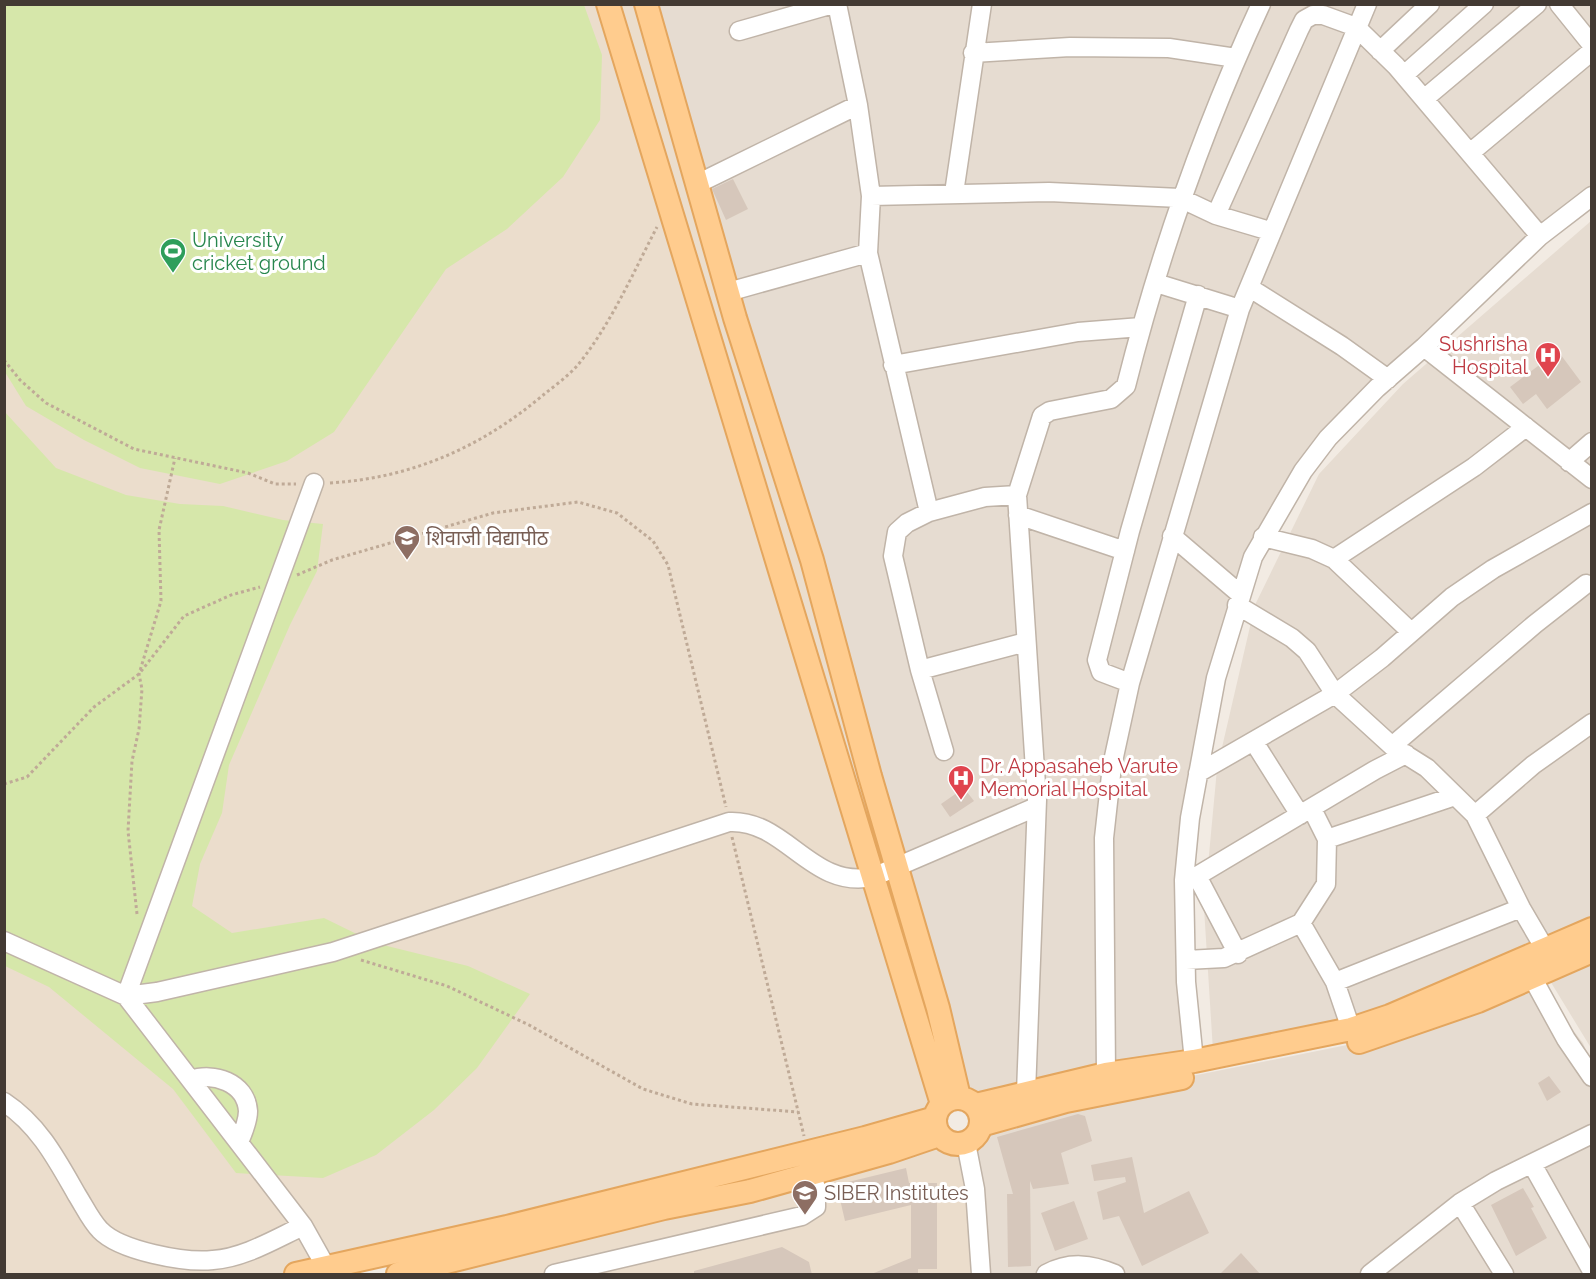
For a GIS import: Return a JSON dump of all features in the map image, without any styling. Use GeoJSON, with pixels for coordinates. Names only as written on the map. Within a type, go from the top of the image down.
{"type":"FeatureCollection","features":[{"type":"Feature","properties":{"kind":"main road"},"geometry":{"type":"LineString","coordinates":[[608,4],[873,877],[955,1114],[975,1137],[966,1143]]}},
{"type":"Feature","properties":{"kind":"main road"},"geometry":{"type":"LineString","coordinates":[[646,4],[728,292],[812,560],[938,1008],[955,1114]]}},
{"type":"Feature","properties":{"kind":"main road"},"geometry":{"type":"LineString","coordinates":[[296,1275],[810,1162],[955,1114],[1026,1093],[1106,1074],[1194,1062],[1351,1029],[1390,1016],[1592,929]]}},
{"type":"Feature","properties":{"kind":"main road"},"geometry":{"type":"LineString","coordinates":[[955,1114],[1066,1101],[1352,1044],[1412,1026],[1592,951]]}},
{"type":"Feature","properties":{"kind":"main road"},"geometry":{"type":"LineString","coordinates":[[398,1275],[664,1208],[750,1191],[810,1162]]}},
{"type":"Feature","properties":{"kind":"street"},"geometry":{"type":"LineString","coordinates":[[739,31],[835,4],[858,105],[871,196],[868,253],[929,512]]}},
{"type":"Feature","properties":{"kind":"street"},"geometry":{"type":"LineString","coordinates":[[954,193],[982,4]]}},
{"type":"Feature","properties":{"kind":"street"},"geometry":{"type":"LineString","coordinates":[[1026,1093],[1036,807],[1017,495],[1042,416],[1050,411],[1112,399],[1126,386],[1141,327],[1180,198],[1236,57],[1261,4]]}},
{"type":"Feature","properties":{"kind":"street"},"geometry":{"type":"LineString","coordinates":[[1106,1074],[1104,838],[1112,766],[1130,683],[1239,309],[1250,288],[1270,231],[1367,4]]}},
{"type":"Feature","properties":{"kind":"street"},"geometry":{"type":"LineString","coordinates":[[1380,51],[1430,4]]}},
{"type":"Feature","properties":{"kind":"street"},"geometry":{"type":"LineString","coordinates":[[1404,75],[1484,4]]}},
{"type":"Feature","properties":{"kind":"street"},"geometry":{"type":"LineString","coordinates":[[1424,99],[1537,4]]}},
{"type":"Feature","properties":{"kind":"street"},"geometry":{"type":"LineString","coordinates":[[1558,4],[1592,45]]}},
{"type":"Feature","properties":{"kind":"street"},"geometry":{"type":"LineString","coordinates":[[1216,215],[1304,20],[1313,15],[1323,15],[1356,27],[1404,75],[1540,236]]}},
{"type":"Feature","properties":{"kind":"street"},"geometry":{"type":"LineString","coordinates":[[973,53],[1070,47],[1169,48],[1236,57]]}},
{"type":"Feature","properties":{"kind":"street"},"geometry":{"type":"LineString","coordinates":[[1470,153],[1592,51]]}},
{"type":"Feature","properties":{"kind":"street"},"geometry":{"type":"LineString","coordinates":[[697,184],[858,105]]}},
{"type":"Feature","properties":{"kind":"street"},"geometry":{"type":"LineString","coordinates":[[871,196],[1049,192],[1180,198],[1216,215],[1270,231]]}},
{"type":"Feature","properties":{"kind":"street"},"geometry":{"type":"LineString","coordinates":[[1194,1062],[1186,960],[1190,818],[1216,678],[1239,599],[1263,537],[1303,471],[1328,438],[1540,236],[1592,196]]}},
{"type":"Feature","properties":{"kind":"street"},"geometry":{"type":"LineString","coordinates":[[728,292],[868,253]]}},
{"type":"Feature","properties":{"kind":"street"},"geometry":{"type":"LineString","coordinates":[[1156,283],[1239,309]]}},
{"type":"Feature","properties":{"kind":"street"},"geometry":{"type":"LineString","coordinates":[[1250,288],[1342,346],[1388,379]]}},
{"type":"Feature","properties":{"kind":"street"},"geometry":{"type":"LineString","coordinates":[[1130,683],[1101,672],[1097,660],[1125,551],[1198,295]]}},
{"type":"Feature","properties":{"kind":"street"},"geometry":{"type":"LineString","coordinates":[[893,365],[1044,337],[1141,327]]}},
{"type":"Feature","properties":{"kind":"street"},"geometry":{"type":"LineString","coordinates":[[1424,347],[1592,479]]}},
{"type":"Feature","properties":{"kind":"street"},"geometry":{"type":"LineString","coordinates":[[1334,559],[1474,466],[1526,427]]}},
{"type":"Feature","properties":{"kind":"street"},"geometry":{"type":"LineString","coordinates":[[1569,462],[1592,442]]}},
{"type":"Feature","properties":{"kind":"street"},"geometry":{"type":"LineString","coordinates":[[126,996],[314,483]]}},
{"type":"Feature","properties":{"kind":"street"},"geometry":{"type":"LineString","coordinates":[[944,751],[920,670],[893,556],[897,532],[907,523],[929,512],[985,497],[1017,495]]}},
{"type":"Feature","properties":{"kind":"street"},"geometry":{"type":"LineString","coordinates":[[1198,773],[1335,694],[1382,658],[1410,631],[1493,569],[1592,513]]}},
{"type":"Feature","properties":{"kind":"street"},"geometry":{"type":"LineString","coordinates":[[1018,515],[1125,551]]}},
{"type":"Feature","properties":{"kind":"street"},"geometry":{"type":"LineString","coordinates":[[1172,536],[1239,599],[1307,651],[1335,694],[1399,750],[1427,768],[1475,815],[1521,908],[1545,949]]}},
{"type":"Feature","properties":{"kind":"street"},"geometry":{"type":"LineString","coordinates":[[1263,537],[1312,549],[1334,559],[1410,631]]}},
{"type":"Feature","properties":{"kind":"street"},"geometry":{"type":"LineString","coordinates":[[1190,878],[1376,770],[1535,624],[1586,584]]}},
{"type":"Feature","properties":{"kind":"street"},"geometry":{"type":"LineString","coordinates":[[920,670],[1026,642]]}},
{"type":"Feature","properties":{"kind":"street"},"geometry":{"type":"LineString","coordinates":[[1475,815],[1533,765],[1592,723]]}},
{"type":"Feature","properties":{"kind":"street"},"geometry":{"type":"LineString","coordinates":[[1186,960],[1224,958],[1238,954],[1301,923],[1326,884],[1327,839],[1254,742]]}},
{"type":"Feature","properties":{"kind":"street"},"geometry":{"type":"LineString","coordinates":[[1327,839],[1404,815],[1455,795]]}},
{"type":"Feature","properties":{"kind":"street"},"geometry":{"type":"LineString","coordinates":[[126,996],[156,992],[333,952],[729,822],[746,821],[770,833],[820,868],[840,878],[857,880],[873,877],[896,865],[1036,807]]}},
{"type":"Feature","properties":{"kind":"street"},"geometry":{"type":"LineString","coordinates":[[1190,878],[1238,954]]}},
{"type":"Feature","properties":{"kind":"street"},"geometry":{"type":"LineString","coordinates":[[1335,982],[1521,908]]}},
{"type":"Feature","properties":{"kind":"street"},"geometry":{"type":"LineString","coordinates":[[1301,923],[1335,982],[1351,1029]]}},
{"type":"Feature","properties":{"kind":"street"},"geometry":{"type":"LineString","coordinates":[[4,940],[126,996],[303,1226],[326,1267]]}},
{"type":"Feature","properties":{"kind":"street"},"geometry":{"type":"LineString","coordinates":[[1532,977],[1566,1039],[1586,1054],[1592,1077]]}},
{"type":"Feature","properties":{"kind":"street"},"geometry":{"type":"LineString","coordinates":[[191,1080],[202,1076],[216,1076],[229,1082],[243,1097],[248,1110],[239,1142]]}},
{"type":"Feature","properties":{"kind":"street"},"geometry":{"type":"LineString","coordinates":[[4,1102],[24,1115],[49,1148],[100,1230],[120,1245],[151,1254],[213,1260],[253,1250],[303,1226]]}},
{"type":"Feature","properties":{"kind":"street"},"geometry":{"type":"LineString","coordinates":[[1370,1275],[1460,1203],[1592,1134]]}},
{"type":"Feature","properties":{"kind":"street"},"geometry":{"type":"LineString","coordinates":[[966,1143],[975,1189],[981,1275]]}},
{"type":"Feature","properties":{"kind":"street"},"geometry":{"type":"LineString","coordinates":[[554,1275],[802,1216],[816,1207],[816,1188],[810,1162]]}},
{"type":"Feature","properties":{"kind":"street"},"geometry":{"type":"LineString","coordinates":[[1532,1164],[1592,1271]]}},
{"type":"Feature","properties":{"kind":"street"},"geometry":{"type":"LineString","coordinates":[[1460,1203],[1504,1275]]}},
{"type":"Feature","properties":{"kind":"street"},"geometry":{"type":"LineString","coordinates":[[1046,1275],[1077,1264],[1095,1265],[1115,1275]]}},
{"type":"Feature","properties":{"kind":"path"},"geometry":{"type":"LineString","coordinates":[[4,360],[20,380],[46,403],[134,449],[248,473],[275,484],[355,481],[426,465],[456,453],[510,423],[575,368],[594,344],[668,204]]}},
{"type":"Feature","properties":{"kind":"path"},"geometry":{"type":"LineString","coordinates":[[136,921],[138,910],[128,831],[132,761],[140,729],[142,689],[139,674],[161,601],[159,530],[175,458]]}},
{"type":"Feature","properties":{"kind":"path"},"geometry":{"type":"LineString","coordinates":[[4,784],[27,777],[94,707],[139,674],[184,616],[231,595],[276,583],[332,560],[493,513],[578,502],[617,513],[652,541],[668,565],[729,822],[739,875],[810,1162]]}},
{"type":"Feature","properties":{"kind":"path"},"geometry":{"type":"LineString","coordinates":[[333,952],[447,986],[529,1025],[643,1089],[692,1104],[798,1112]]}},
{"type":"Feature","properties":{"kind":"shaded area","name":"शिवाजी विद्यापीठ"},"geometry":{"type":"Polygon","coordinates":[[[5,5],[644,5],[954,1098],[928,1110],[296,1274],[5,1274],[5,5]]]}},
{"type":"Feature","properties":{"kind":"shaded area"},"geometry":{"type":"Polygon","coordinates":[[[646,5],[1591,5],[1591,201],[1388,379],[1303,471],[1253,557],[1190,818],[1194,1061],[1026,1093],[959,1097],[646,5]]]}},
{"type":"Feature","properties":{"kind":"shaded area"},"geometry":{"type":"Polygon","coordinates":[[[1591,221],[1591,927],[1366,1019],[1213,1051],[1204,908],[1217,769],[1255,605],[1319,474],[1403,384],[1591,221]]]}},
{"type":"Feature","properties":{"kind":"shaded area"},"geometry":{"type":"Polygon","coordinates":[[[1591,949],[1591,1048],[1544,971],[1591,949]]]}},
{"type":"Feature","properties":{"kind":"shaded area"},"geometry":{"type":"Polygon","coordinates":[[[1532,977],[1583,1043],[1591,1062],[1591,1274],[981,1274],[975,1145],[983,1133],[1157,1083],[1352,1044],[1532,977]]]}},
{"type":"Feature","properties":{"kind":"shaded area","name":"SIBER Institutes"},"geometry":{"type":"Polygon","coordinates":[[[938,1142],[955,1147],[974,1175],[981,1274],[397,1274],[938,1142]]]}},
{"type":"Feature","properties":{"kind":"green space"},"geometry":{"type":"Polygon","coordinates":[[[5,4],[584,5],[602,55],[600,120],[563,177],[507,229],[446,269],[334,432],[287,461],[220,484],[140,468],[84,440],[26,406],[5,372],[5,4]]]}},
{"type":"Feature","properties":{"kind":"green space"},"geometry":{"type":"Polygon","coordinates":[[[4,411],[56,468],[126,495],[180,504],[223,506],[283,520],[323,524],[317,571],[290,625],[229,765],[222,813],[200,864],[192,906],[232,933],[324,918],[375,943],[468,966],[530,994],[477,1068],[434,1110],[376,1155],[323,1178],[236,1173],[173,1089],[49,987],[5,966],[4,411]]]}},
{"type":"Feature","properties":{"kind":"building"},"geometry":{"type":"Polygon","coordinates":[[[733,179],[748,209],[726,220],[712,189],[733,179]]]}},
{"type":"Feature","properties":{"kind":"building"},"geometry":{"type":"Polygon","coordinates":[[[1558,351],[1581,382],[1547,409],[1536,394],[1523,404],[1510,387],[1558,351]]]}},
{"type":"Feature","properties":{"kind":"building"},"geometry":{"type":"Polygon","coordinates":[[[964,788],[974,801],[950,817],[941,804],[964,788]]]}},
{"type":"Feature","properties":{"kind":"building"},"geometry":{"type":"Polygon","coordinates":[[[1549,1076],[1561,1092],[1547,1101],[1538,1083],[1549,1076]]]}},
{"type":"Feature","properties":{"kind":"building"},"geometry":{"type":"Polygon","coordinates":[[[1078,1114],[1085,1116],[1092,1141],[1061,1153],[1069,1184],[1033,1189],[1030,1181],[1031,1266],[1008,1267],[1007,1194],[1013,1194],[997,1137],[1078,1114]]]}},
{"type":"Feature","properties":{"kind":"building"},"geometry":{"type":"Polygon","coordinates":[[[1132,1157],[1144,1213],[1189,1191],[1209,1233],[1142,1266],[1119,1216],[1103,1220],[1097,1192],[1126,1182],[1125,1177],[1094,1181],[1091,1165],[1132,1157]]]}},
{"type":"Feature","properties":{"kind":"building"},"geometry":{"type":"Polygon","coordinates":[[[906,1168],[909,1183],[937,1183],[937,1269],[918,1269],[918,1275],[869,1275],[911,1258],[911,1205],[845,1221],[839,1195],[846,1193],[844,1183],[906,1168]]]}},
{"type":"Feature","properties":{"kind":"building"},"geometry":{"type":"Polygon","coordinates":[[[1523,1188],[1547,1238],[1516,1256],[1491,1205],[1523,1188]]]}},
{"type":"Feature","properties":{"kind":"building"},"geometry":{"type":"Polygon","coordinates":[[[1074,1201],[1088,1239],[1055,1251],[1041,1213],[1074,1201]]]}},
{"type":"Feature","properties":{"kind":"building"},"geometry":{"type":"Polygon","coordinates":[[[782,1247],[809,1262],[812,1275],[694,1275],[694,1271],[782,1247]]]}},
{"type":"Feature","properties":{"kind":"building"},"geometry":{"type":"Polygon","coordinates":[[[1241,1253],[1261,1275],[1219,1275],[1241,1253]]]}},
{"type":"Feature","properties":{"kind":"place","name":"University cricket ground"},"geometry":{"type":"Point","coordinates":[173,274]}},
{"type":"Feature","properties":{"kind":"place","name":"Sushrisha Hospital"},"geometry":{"type":"Point","coordinates":[1548,378]}},
{"type":"Feature","properties":{"kind":"place","name":"शिवाजी विद्यापीठ"},"geometry":{"type":"Point","coordinates":[407,561]}},
{"type":"Feature","properties":{"kind":"place","name":"Dr. Appasaheb Varute Memorial Hospital"},"geometry":{"type":"Point","coordinates":[961,801]}},
{"type":"Feature","properties":{"kind":"place","name":"SIBER Institutes"},"geometry":{"type":"Point","coordinates":[805,1216]}}]}
